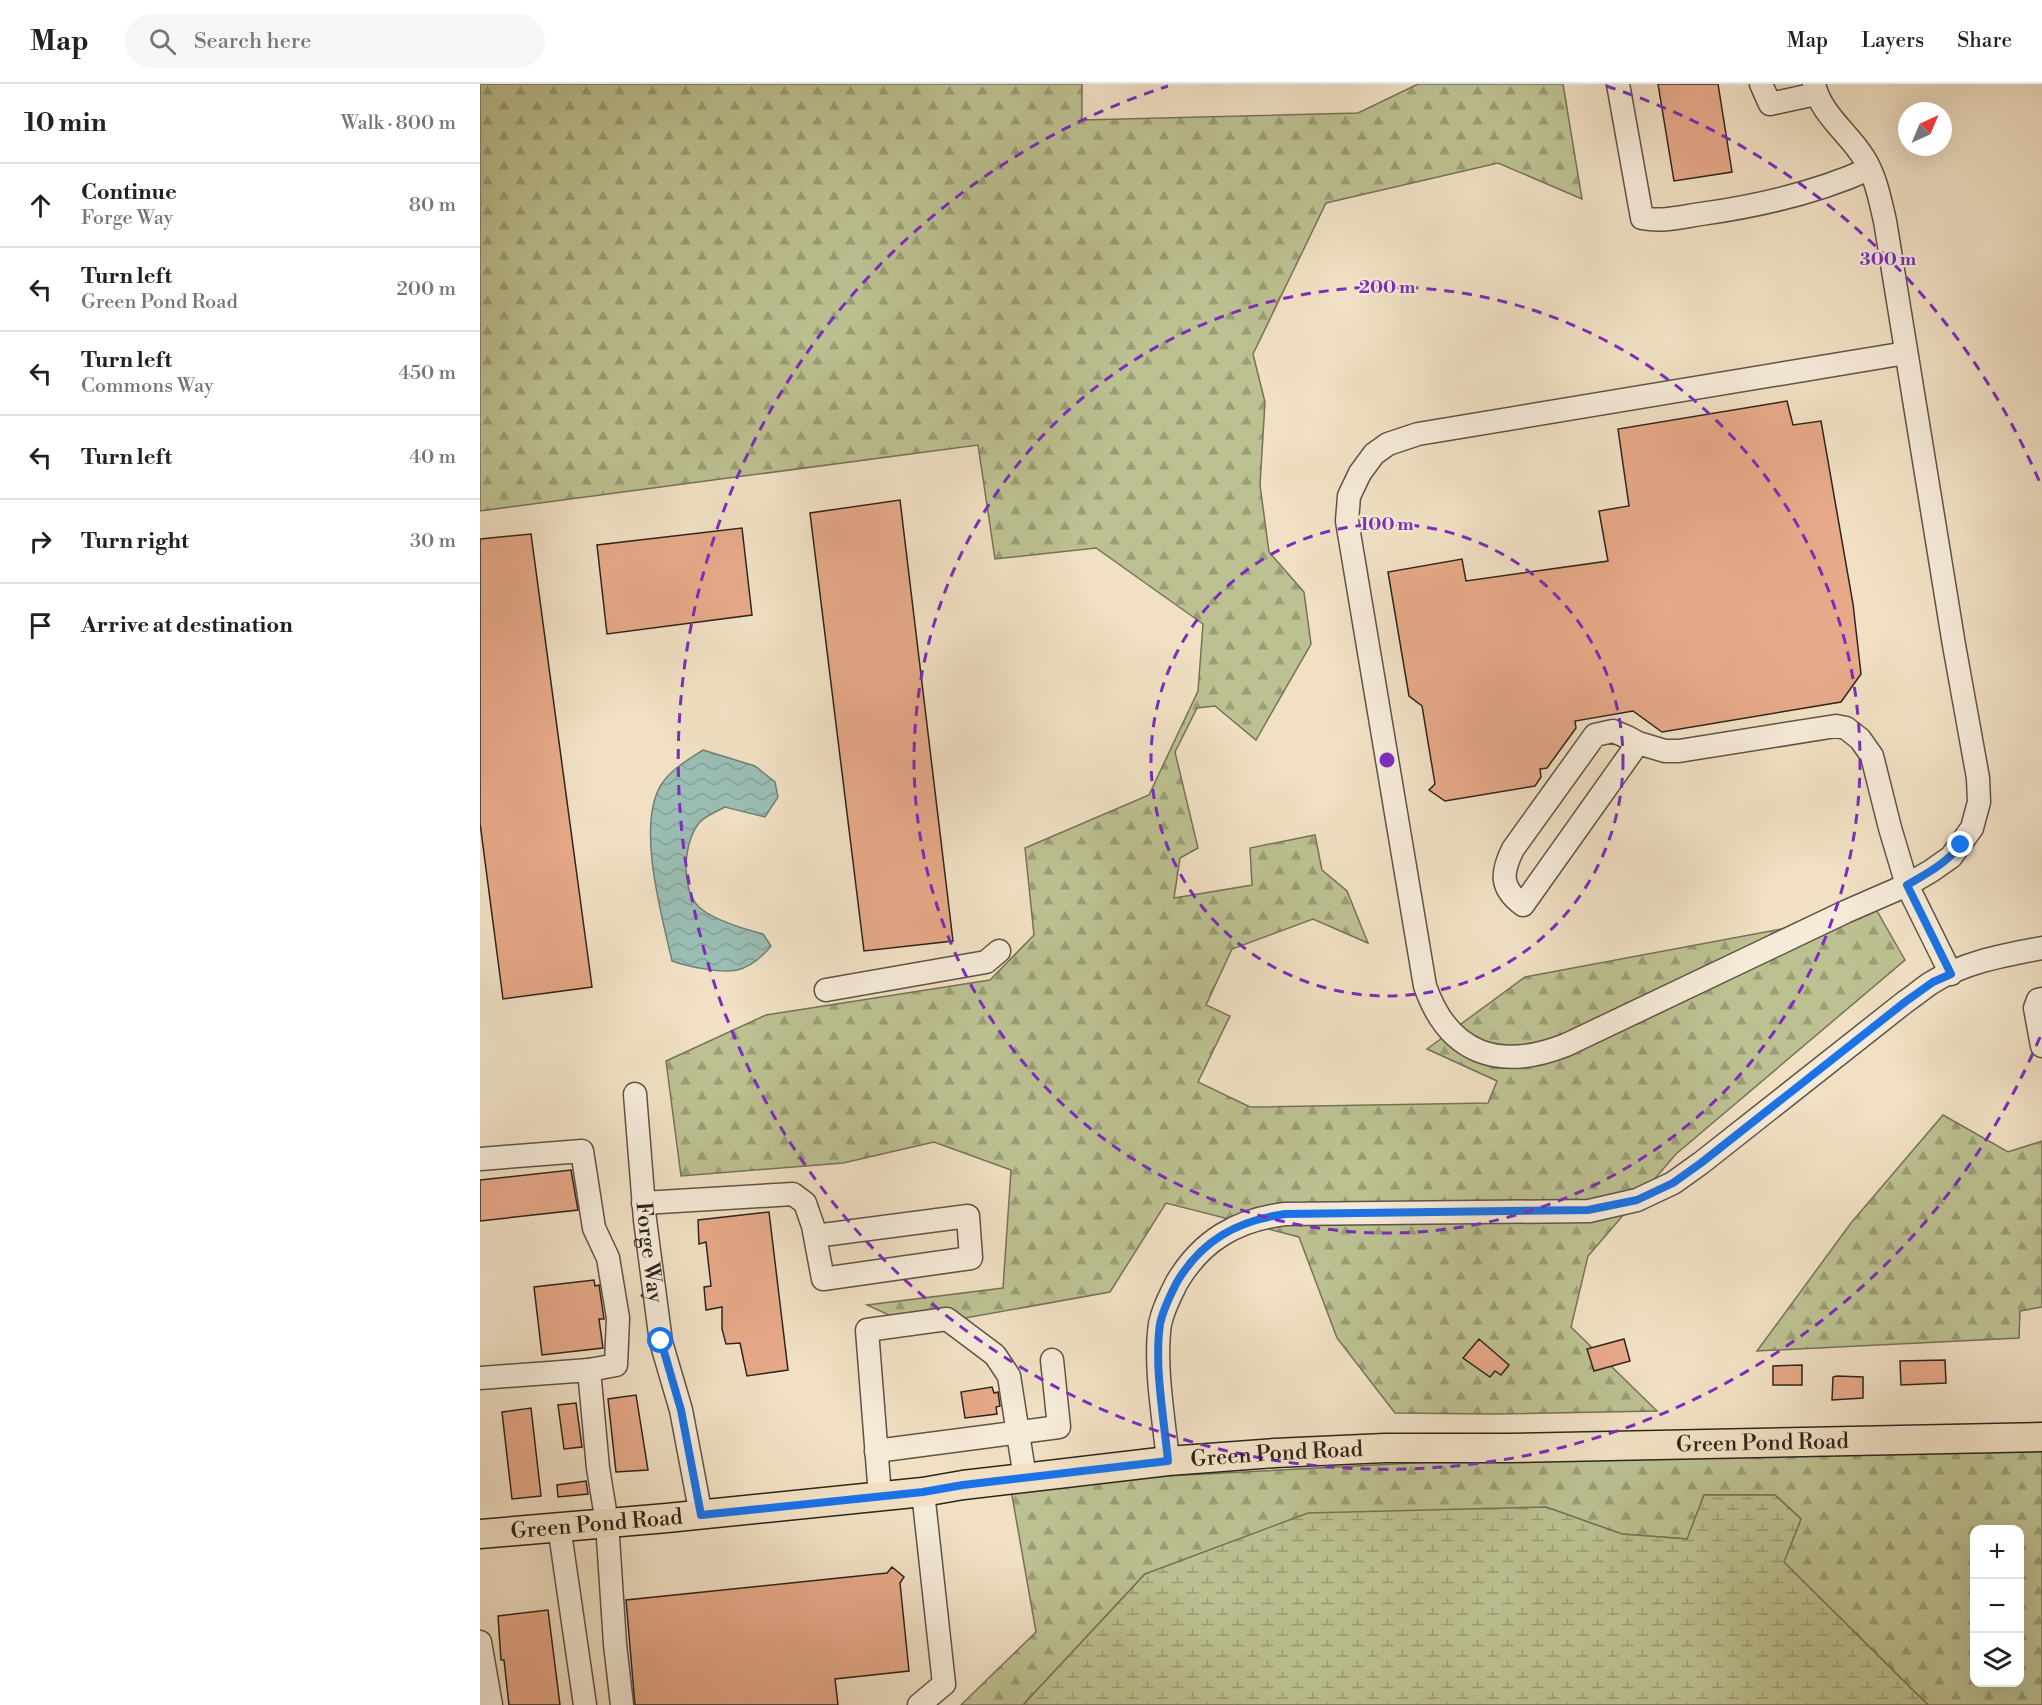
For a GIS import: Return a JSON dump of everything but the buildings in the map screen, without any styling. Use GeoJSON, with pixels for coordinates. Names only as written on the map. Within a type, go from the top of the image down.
{"type":"FeatureCollection","features":[{"type":"Feature","properties":{"kind":"main road","name":"Green Pond Road"},"geometry":{"type":"LineString","coordinates":[[480,1534],[701,1515],[923,1492],[1168,1461],[1275,1453],[1385,1448],[1531,1448],[2042,1437]]}},
{"type":"Feature","properties":{"kind":"street"},"geometry":{"type":"LineString","coordinates":[[1618,84],[1642,218],[1656,221],[1728,210],[1816,190],[1845,181],[1869,169]]}},
{"type":"Feature","properties":{"kind":"street"},"geometry":{"type":"LineString","coordinates":[[1761,84],[1770,104],[1815,89],[1828,115],[1864,158],[1876,185],[1885,221],[1978,778],[1979,802],[1972,828],[1951,857],[1907,885],[1549,1052],[1517,1058],[1498,1057],[1469,1046],[1450,1033],[1438,1018],[1425,986],[1347,521],[1349,496],[1360,473],[1374,454],[1388,444],[1418,434],[1906,353]]}},
{"type":"Feature","properties":{"kind":"street"},"geometry":{"type":"LineString","coordinates":[[1638,743],[1524,905],[1510,893],[1504,879],[1506,863],[1513,849],[1595,735],[1613,731],[1638,743],[1665,751],[1679,751],[1836,726],[1846,728],[1860,739],[1872,756],[1907,885],[1951,974]]}},
{"type":"Feature","properties":{"kind":"street"},"geometry":{"type":"LineString","coordinates":[[1168,1461],[1158,1351],[1161,1323],[1167,1301],[1185,1269],[1208,1244],[1227,1232],[1264,1217],[1285,1214],[1588,1210],[1637,1200],[1673,1183],[1701,1163],[1933,982],[2002,956],[2042,948]]}},
{"type":"Feature","properties":{"kind":"street"},"geometry":{"type":"LineString","coordinates":[[826,990],[986,962],[999,951]]}},
{"type":"Feature","properties":{"kind":"street"},"geometry":{"type":"LineString","coordinates":[[2042,999],[2038,1000],[2035,1008],[2042,1046]]}},
{"type":"Feature","properties":{"kind":"street","name":"Forge Way"},"geometry":{"type":"LineString","coordinates":[[635,1094],[643,1203],[661,1341],[681,1410],[701,1515]]}},
{"type":"Feature","properties":{"kind":"street"},"geometry":{"type":"LineString","coordinates":[[480,1159],[582,1151],[594,1228],[608,1258],[618,1318],[616,1365],[588,1370],[480,1378]]}},
{"type":"Feature","properties":{"kind":"street"},"geometry":{"type":"LineString","coordinates":[[643,1203],[793,1194],[805,1203],[815,1236],[823,1279],[971,1258],[968,1216],[815,1236]]}},
{"type":"Feature","properties":{"kind":"street"},"geometry":{"type":"LineString","coordinates":[[880,1496],[867,1330],[947,1319],[995,1355],[1009,1376],[1025,1478]]}},
{"type":"Feature","properties":{"kind":"street"},"geometry":{"type":"LineString","coordinates":[[876,1451],[1059,1427],[1052,1360]]}},
{"type":"Feature","properties":{"kind":"street"},"geometry":{"type":"LineString","coordinates":[[588,1370],[598,1468],[607,1523],[615,1644],[622,1705]]}},
{"type":"Feature","properties":{"kind":"street"},"geometry":{"type":"LineString","coordinates":[[920,1705],[944,1684],[923,1492]]}},
{"type":"Feature","properties":{"kind":"street"},"geometry":{"type":"LineString","coordinates":[[559,1526],[585,1705]]}},
{"type":"Feature","properties":{"kind":"street"},"geometry":{"type":"LineString","coordinates":[[480,1642],[491,1705]]}},
{"type":"Feature","properties":{"kind":"green space"},"geometry":{"type":"Polygon","coordinates":[[[480,84],[1082,84],[1082,120],[1358,113],[1418,84],[1563,84],[1582,199],[1498,163],[1326,203],[1253,354],[1265,402],[1260,485],[1269,552],[1304,592],[1311,644],[1256,740],[1215,706],[1197,708],[1175,752],[1198,848],[1180,858],[1174,898],[1252,885],[1250,848],[1315,835],[1322,870],[1347,891],[1368,943],[1313,919],[1232,949],[1206,1005],[1230,1016],[1198,1082],[1250,1107],[1488,1103],[1497,1081],[1427,1049],[1525,977],[1877,911],[1905,960],[1676,1154],[1588,1256],[1571,1327],[1657,1411],[1395,1413],[1337,1338],[1299,1237],[1166,1203],[1110,1292],[915,1327],[867,1305],[1003,1288],[1011,1170],[934,1142],[843,1163],[681,1176],[666,1061],[766,1015],[990,980],[1034,935],[1025,848],[1149,795],[1198,691],[1203,624],[1096,548],[995,559],[978,445],[480,511],[480,84]]]}},
{"type":"Feature","properties":{"kind":"green space"},"geometry":{"type":"Polygon","coordinates":[[[1943,1115],[2008,1152],[2042,1141],[2042,1307],[2020,1311],[2019,1338],[1757,1351],[1851,1223],[1943,1115]]]}},
{"type":"Feature","properties":{"kind":"green space"},"geometry":{"type":"Polygon","coordinates":[[[2042,1447],[2042,1705],[1928,1705],[1783,1562],[1801,1519],[1775,1495],[1704,1495],[1688,1539],[1622,1534],[1546,1507],[1145,1574],[1023,1705],[961,1705],[1036,1632],[1011,1490],[1147,1477],[1526,1457],[2042,1447]]]}},
{"type":"Feature","properties":{"kind":"green space"},"geometry":{"type":"Polygon","coordinates":[[[1704,1495],[1775,1495],[1801,1519],[1784,1562],[1928,1705],[1023,1705],[1145,1574],[1308,1513],[1546,1507],[1622,1534],[1687,1539],[1704,1495]]]}},
{"type":"Feature","properties":{"kind":"water"},"geometry":{"type":"Polygon","coordinates":[[[703,750],[755,766],[775,782],[778,797],[765,817],[725,807],[701,821],[690,840],[687,851],[687,877],[693,899],[699,907],[720,920],[763,934],[771,946],[752,964],[730,971],[704,969],[672,961],[653,872],[651,823],[654,802],[665,780],[686,761],[703,750]]]}},
{"type":"Feature","properties":{"kind":"route"},"geometry":{"type":"LineString","coordinates":[[661,1341],[681,1410],[701,1515],[923,1492],[963,1485],[1168,1461],[1158,1351],[1161,1323],[1167,1301],[1185,1269],[1208,1244],[1227,1232],[1264,1217],[1285,1214],[1588,1210],[1637,1200],[1673,1183],[1905,1002],[1933,982],[1951,974],[1907,885],[1951,857],[1961,845]]}}]}
